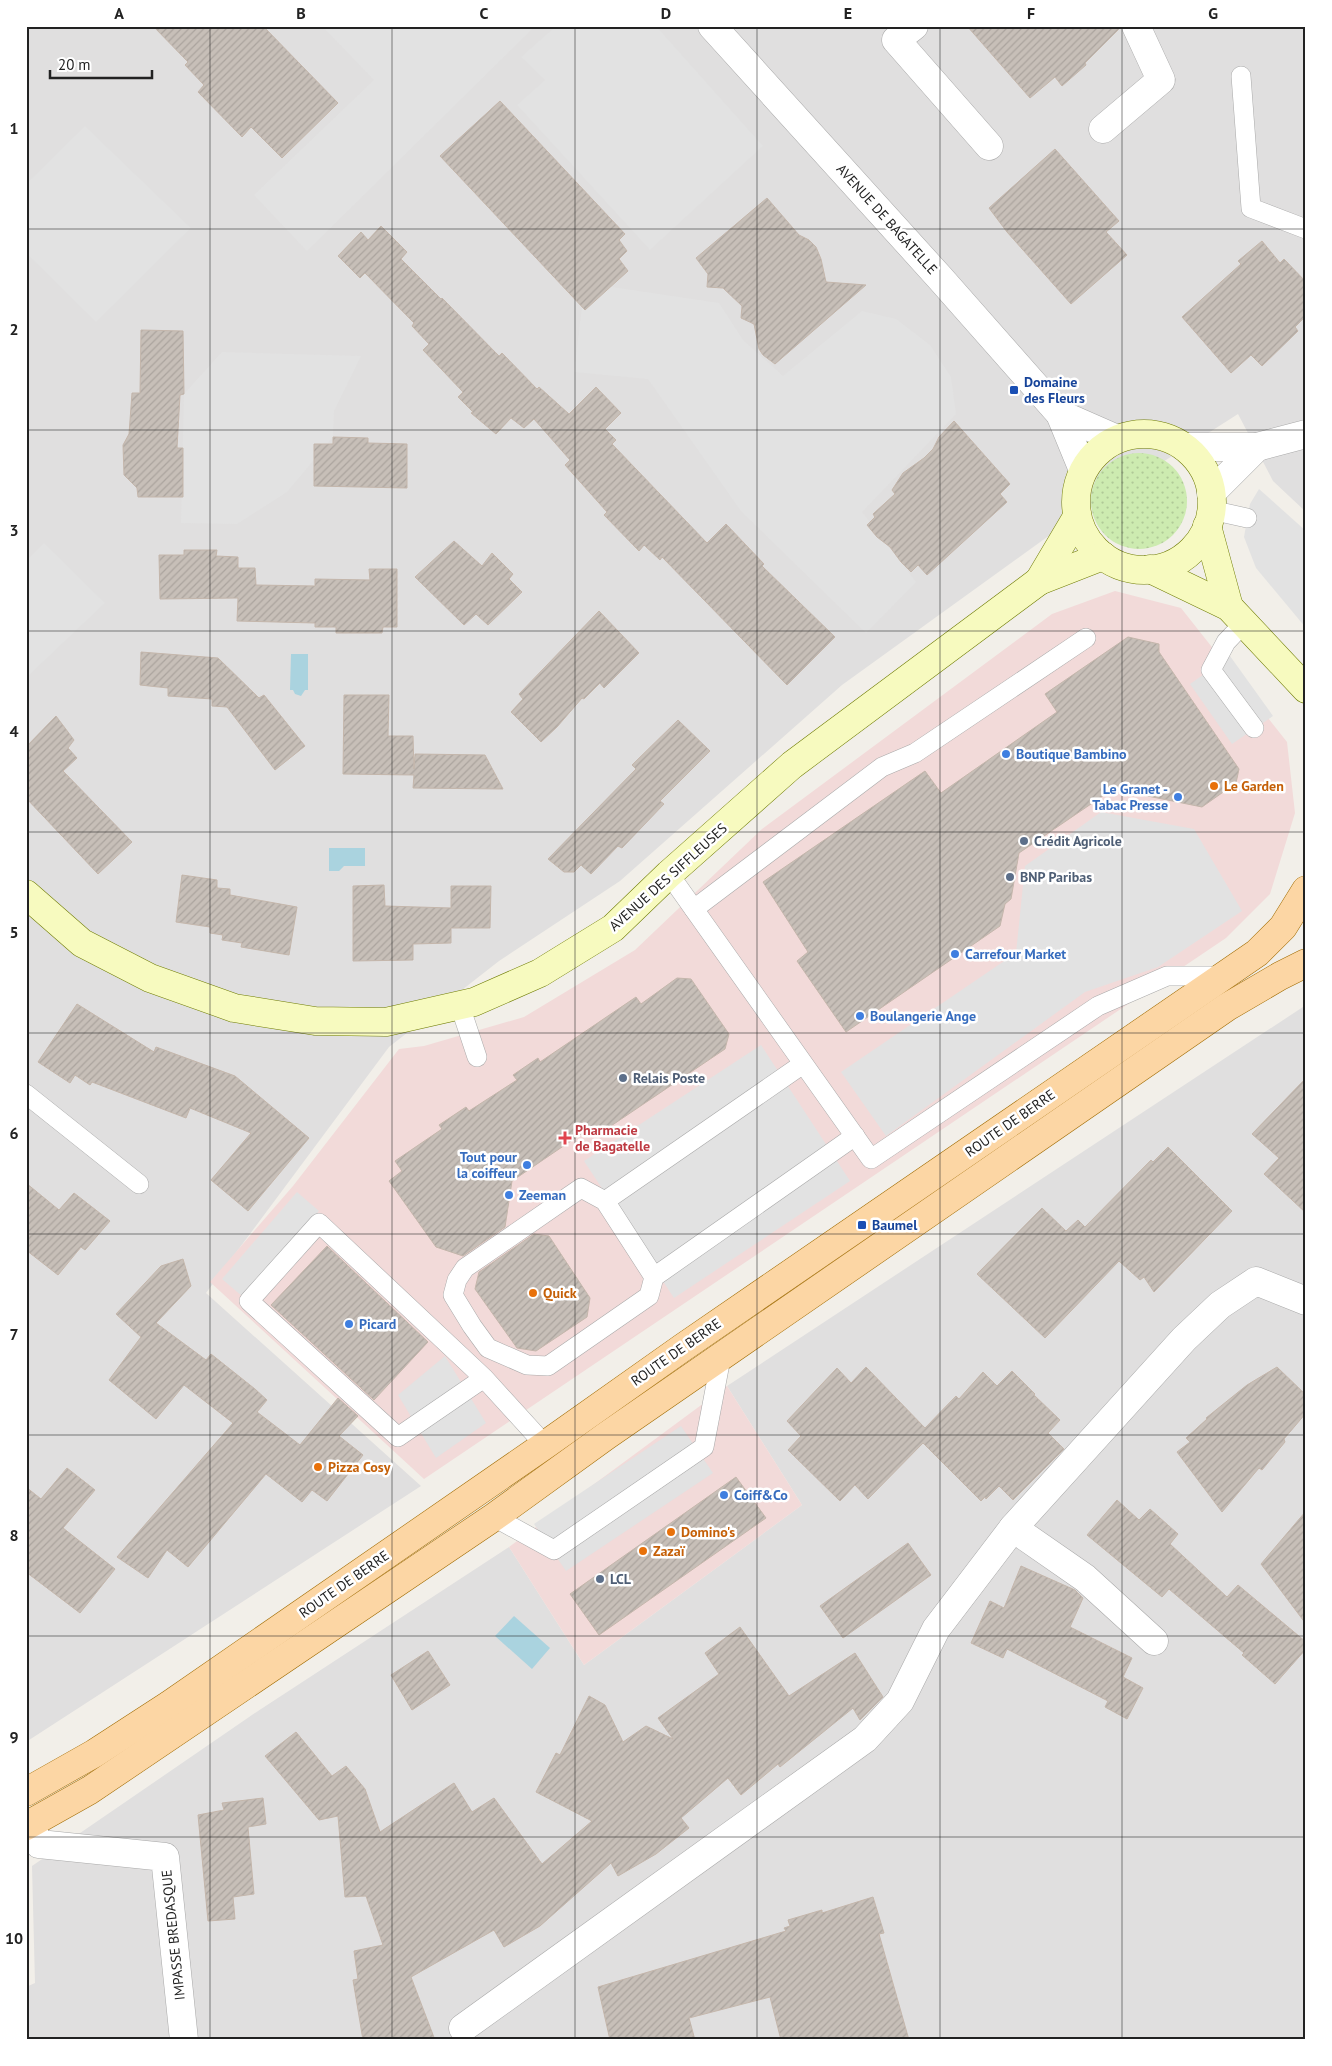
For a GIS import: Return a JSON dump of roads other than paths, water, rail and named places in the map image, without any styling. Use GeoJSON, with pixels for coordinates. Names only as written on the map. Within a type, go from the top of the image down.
{"type":"FeatureCollection","features":[{"type":"Feature","properties":{"kind":"main road","name":"ROUTE DE BERRE"},"geometry":{"type":"LineString","coordinates":[[26,1792],[95,1754],[169,1704],[545,1446],[682,1348],[1257,953],[1283,927],[1306,890]]}},
{"type":"Feature","properties":{"kind":"main road","name":"ROUTE DE BERRE"},"geometry":{"type":"LineString","coordinates":[[28,1826],[90,1790],[494,1517],[606,1436],[1227,1007],[1306,963]]}},
{"type":"Feature","properties":{"kind":"street","name":"AVENUE DE BAGATELLE"},"geometry":{"type":"LineString","coordinates":[[712,26],[1060,414],[1083,470]]}},
{"type":"Feature","properties":{"kind":"street"},"geometry":{"type":"LineString","coordinates":[[914,26],[896,40],[989,146]]}},
{"type":"Feature","properties":{"kind":"street"},"geometry":{"type":"LineString","coordinates":[[1103,129],[1161,80],[1136,26]]}},
{"type":"Feature","properties":{"kind":"street","name":"AVENUE DE BAGATELLE"},"geometry":{"type":"LineString","coordinates":[[1060,414],[1117,439]]}},
{"type":"Feature","properties":{"kind":"street"},"geometry":{"type":"LineString","coordinates":[[1237,615],[1210,509],[1203,467],[1185,447],[1164,436],[1140,433],[1117,439],[1097,451],[1083,470],[1075,501],[1077,517],[1087,539],[1103,556],[1118,565],[1134,569],[1150,569],[1169,565],[1185,556],[1198,542],[1210,509],[1257,448]]}},
{"type":"Feature","properties":{"kind":"street"},"geometry":{"type":"LineString","coordinates":[[1185,447],[1257,448],[1306,434]]}},
{"type":"Feature","properties":{"kind":"street","name":"AVENUE DES SIFFLEUSES"},"geometry":{"type":"LineString","coordinates":[[1039,581],[1077,517]]}},
{"type":"Feature","properties":{"kind":"street","name":"AVENUE DES SIFFLEUSES"},"geometry":{"type":"LineString","coordinates":[[26,894],[82,943],[150,978],[234,1008],[315,1021],[386,1022],[474,1002],[540,973],[613,928],[670,874],[792,765],[1039,581],[1103,556]]}},
{"type":"Feature","properties":{"kind":"street"},"geometry":{"type":"LineString","coordinates":[[1150,569],[1237,615],[1306,689]]}},
{"type":"Feature","properties":{"kind":"street"},"geometry":{"type":"LineString","coordinates":[[463,2028],[865,1739],[900,1701],[936,1629],[1013,1528],[1184,1339],[1220,1305],[1256,1281],[1306,1301]]}},
{"type":"Feature","properties":{"kind":"street"},"geometry":{"type":"LineString","coordinates":[[1013,1528],[1085,1578],[1154,1641]]}},
{"type":"Feature","properties":{"kind":"street","name":"IMPASSE BREDASQUE"},"geometry":{"type":"LineString","coordinates":[[28,1826],[39,1844],[165,1857],[184,2040]]}},
{"type":"Feature","properties":{"kind":"lane"},"geometry":{"type":"LineString","coordinates":[[1241,76],[1251,208],[1306,229]]}},
{"type":"Feature","properties":{"kind":"lane"},"geometry":{"type":"LineString","coordinates":[[1210,509],[1247,518]]}},
{"type":"Feature","properties":{"kind":"lane"},"geometry":{"type":"LineString","coordinates":[[1237,615],[1226,642],[1211,670],[1254,728]]}},
{"type":"Feature","properties":{"kind":"lane"},"geometry":{"type":"LineString","coordinates":[[694,909],[882,767],[914,753],[1086,638]]}},
{"type":"Feature","properties":{"kind":"lane"},"geometry":{"type":"LineString","coordinates":[[670,874],[871,1159],[1098,1006],[1166,976],[1221,976]]}},
{"type":"Feature","properties":{"kind":"lane"},"geometry":{"type":"LineString","coordinates":[[460,1006],[478,1057]]}},
{"type":"Feature","properties":{"kind":"lane"},"geometry":{"type":"LineString","coordinates":[[606,1201],[803,1064]]}},
{"type":"Feature","properties":{"kind":"lane"},"geometry":{"type":"LineString","coordinates":[[26,1094],[138,1184]]}},
{"type":"Feature","properties":{"kind":"lane"},"geometry":{"type":"LineString","coordinates":[[654,1277],[606,1201],[581,1188],[465,1268],[457,1280],[453,1295],[488,1348],[527,1366],[548,1366],[649,1296],[654,1277],[855,1136]]}},
{"type":"Feature","properties":{"kind":"lane"},"geometry":{"type":"LineString","coordinates":[[484,1378],[398,1437],[250,1301],[319,1223],[484,1378],[545,1446]]}},
{"type":"Feature","properties":{"kind":"lane"},"geometry":{"type":"LineString","coordinates":[[494,1517],[554,1550],[704,1447],[721,1358]]}},
{"type":"Feature","properties":{"kind":"water"},"geometry":{"type":"Polygon","coordinates":[[[291,654],[308,654],[308,690],[305,690],[301,696],[290,690],[291,654]]]}},
{"type":"Feature","properties":{"kind":"water"},"geometry":{"type":"Polygon","coordinates":[[[329,848],[365,848],[365,866],[344,866],[339,871],[329,871],[329,848]]]}},
{"type":"Feature","properties":{"kind":"water"},"geometry":{"type":"Polygon","coordinates":[[[514,1616],[550,1648],[532,1669],[495,1636],[514,1616]]]}},
{"type":"Feature","properties":{"kind":"place","name":"Domaine des Fleurs"},"geometry":{"type":"Point","coordinates":[1014,390]}},
{"type":"Feature","properties":{"kind":"place","name":"Boutique Bambino"},"geometry":{"type":"Point","coordinates":[1006,754]}},
{"type":"Feature","properties":{"kind":"place","name":"Le Garden"},"geometry":{"type":"Point","coordinates":[1214,786]}},
{"type":"Feature","properties":{"kind":"place","name":"Le Granet - Tabac Presse"},"geometry":{"type":"Point","coordinates":[1178,797]}},
{"type":"Feature","properties":{"kind":"place","name":"Crédit Agricole"},"geometry":{"type":"Point","coordinates":[1024,841]}},
{"type":"Feature","properties":{"kind":"place","name":"BNP Paribas"},"geometry":{"type":"Point","coordinates":[1010,877]}},
{"type":"Feature","properties":{"kind":"place","name":"Carrefour Market"},"geometry":{"type":"Point","coordinates":[955,954]}},
{"type":"Feature","properties":{"kind":"place","name":"Boulangerie Ange"},"geometry":{"type":"Point","coordinates":[860,1016]}},
{"type":"Feature","properties":{"kind":"place","name":"Relais Poste"},"geometry":{"type":"Point","coordinates":[623,1078]}},
{"type":"Feature","properties":{"kind":"place","name":"Pharmacie de Bagatelle"},"geometry":{"type":"Point","coordinates":[565,1138]}},
{"type":"Feature","properties":{"kind":"place","name":"Tout pour la coiffeur"},"geometry":{"type":"Point","coordinates":[527,1165]}},
{"type":"Feature","properties":{"kind":"place","name":"Zeeman"},"geometry":{"type":"Point","coordinates":[509,1195]}},
{"type":"Feature","properties":{"kind":"place","name":"Baumel"},"geometry":{"type":"Point","coordinates":[862,1225]}},
{"type":"Feature","properties":{"kind":"place","name":"Quick"},"geometry":{"type":"Point","coordinates":[533,1293]}},
{"type":"Feature","properties":{"kind":"place","name":"Picard"},"geometry":{"type":"Point","coordinates":[349,1324]}},
{"type":"Feature","properties":{"kind":"place","name":"Pizza Cosy"},"geometry":{"type":"Point","coordinates":[318,1467]}},
{"type":"Feature","properties":{"kind":"place","name":"Coiff&Co"},"geometry":{"type":"Point","coordinates":[724,1495]}},
{"type":"Feature","properties":{"kind":"place","name":"Domino's"},"geometry":{"type":"Point","coordinates":[671,1532]}},
{"type":"Feature","properties":{"kind":"place","name":"Zazaï"},"geometry":{"type":"Point","coordinates":[643,1551]}},
{"type":"Feature","properties":{"kind":"place","name":"LCL"},"geometry":{"type":"Point","coordinates":[600,1579]}}]}
